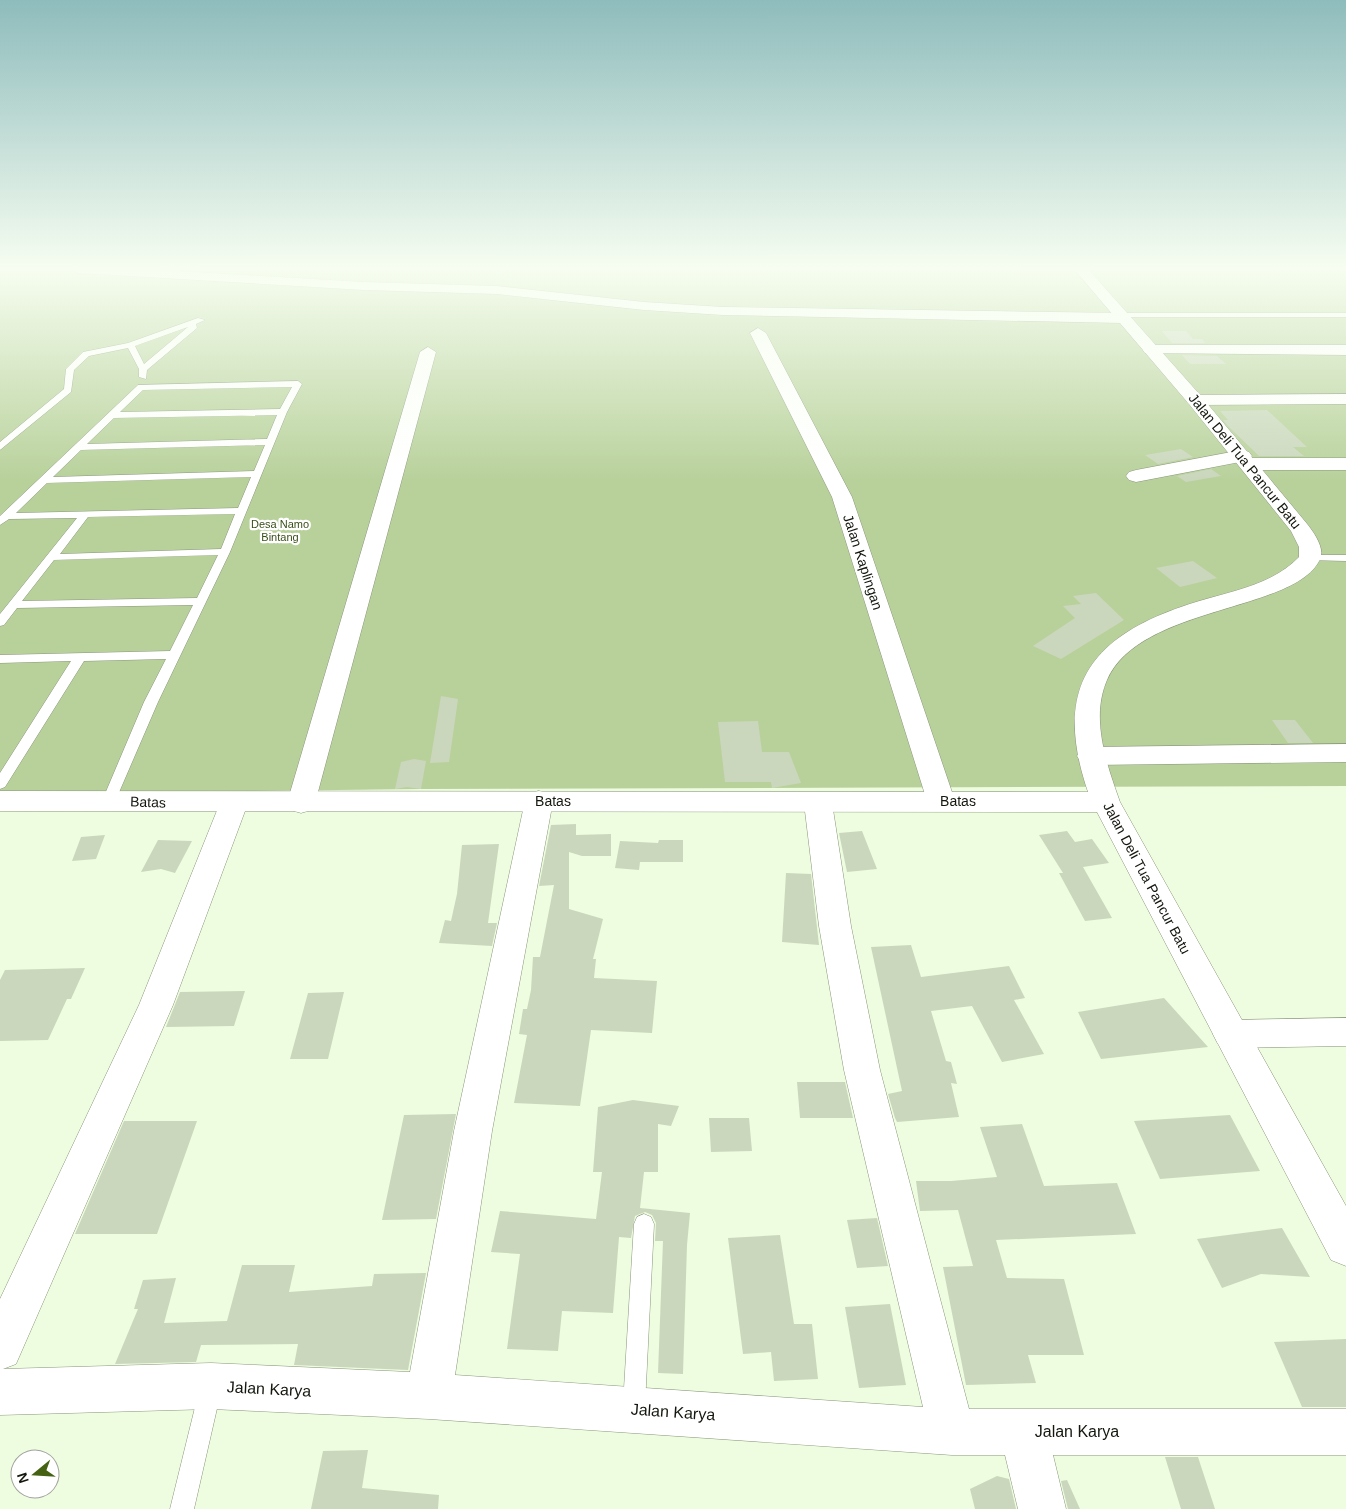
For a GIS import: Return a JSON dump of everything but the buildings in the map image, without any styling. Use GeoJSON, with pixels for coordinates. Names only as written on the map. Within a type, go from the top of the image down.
{"type":"FeatureCollection","features":[{"type":"Feature","properties":{"kind":"street","name":"Jalan Kaplingan"},"geometry":{"type":"LineString","coordinates":[[761,339],[842,497],[942,801]]}},
{"type":"Feature","properties":{"kind":"street","name":"Jalan Deli Tua Pancur Batu"},"geometry":{"type":"LineString","coordinates":[[1142,339],[1195,400],[1301,529],[1310,547],[1310,558],[1302,568],[1281,582],[1187,613],[1152,628],[1110,659],[1099,671],[1088,703],[1091,756],[1106,802],[1346,1246]]}},
{"type":"Feature","properties":{"kind":"street"},"geometry":{"type":"LineString","coordinates":[[1151,350],[1346,350]]}},
{"type":"Feature","properties":{"kind":"street"},"geometry":{"type":"LineString","coordinates":[[301,803],[428,352]]}},
{"type":"Feature","properties":{"kind":"street"},"geometry":{"type":"LineString","coordinates":[[1195,400],[1346,399]]}},
{"type":"Feature","properties":{"kind":"street"},"geometry":{"type":"LineString","coordinates":[[1136,476],[1245,460],[1346,464]]}},
{"type":"Feature","properties":{"kind":"street"},"geometry":{"type":"LineString","coordinates":[[1091,756],[1346,753]]}},
{"type":"Feature","properties":{"kind":"street","name":"Batas"},"geometry":{"type":"LineString","coordinates":[[0,801],[234,803],[539,801],[818,803],[942,801],[1106,802]]}},
{"type":"Feature","properties":{"kind":"street"},"geometry":{"type":"LineString","coordinates":[[429,1396],[473,1130],[539,801]]}},
{"type":"Feature","properties":{"kind":"street"},"geometry":{"type":"LineString","coordinates":[[0,1348],[156,1005],[234,803]]}},
{"type":"Feature","properties":{"kind":"street"},"geometry":{"type":"LineString","coordinates":[[818,803],[835,926],[862,1070],[952,1432]]}},
{"type":"Feature","properties":{"kind":"street"},"geometry":{"type":"LineString","coordinates":[[1231,1034],[1346,1032]]}},
{"type":"Feature","properties":{"kind":"street","name":"Jalan Karya"},"geometry":{"type":"LineString","coordinates":[[0,1392],[211,1386],[429,1396],[952,1432],[1346,1432]]}},
{"type":"Feature","properties":{"kind":"street"},"geometry":{"type":"LineString","coordinates":[[1023,1431],[1042,1509]]}},
{"type":"Feature","properties":{"kind":"lane"},"geometry":{"type":"LineString","coordinates":[[0,447],[68,390],[70,369],[86,354],[130,345],[146,339]]}},
{"type":"Feature","properties":{"kind":"lane"},"geometry":{"type":"LineString","coordinates":[[143,369],[178,339]]}},
{"type":"Feature","properties":{"kind":"lane"},"geometry":{"type":"LineString","coordinates":[[130,345],[143,369],[144,387]]}},
{"type":"Feature","properties":{"kind":"lane"},"geometry":{"type":"LineString","coordinates":[[3,519],[141,387],[298,384],[283,412],[226,552],[152,702],[109,801]]}},
{"type":"Feature","properties":{"kind":"lane"},"geometry":{"type":"LineString","coordinates":[[112,415],[283,412]]}},
{"type":"Feature","properties":{"kind":"lane"},"geometry":{"type":"LineString","coordinates":[[77,447],[271,442]]}},
{"type":"Feature","properties":{"kind":"lane"},"geometry":{"type":"LineString","coordinates":[[43,480],[259,474]]}},
{"type":"Feature","properties":{"kind":"lane"},"geometry":{"type":"LineString","coordinates":[[3,519],[86,514],[243,511]]}},
{"type":"Feature","properties":{"kind":"lane"},"geometry":{"type":"LineString","coordinates":[[0,622],[86,514]]}},
{"type":"Feature","properties":{"kind":"lane"},"geometry":{"type":"LineString","coordinates":[[53,557],[226,552]]}},
{"type":"Feature","properties":{"kind":"lane"},"geometry":{"type":"LineString","coordinates":[[1310,558],[1346,558]]}},
{"type":"Feature","properties":{"kind":"lane"},"geometry":{"type":"LineString","coordinates":[[14,605],[201,601]]}},
{"type":"Feature","properties":{"kind":"lane"},"geometry":{"type":"LineString","coordinates":[[0,659],[175,655]]}},
{"type":"Feature","properties":{"kind":"lane"},"geometry":{"type":"LineString","coordinates":[[0,784],[80,657]]}},
{"type":"Feature","properties":{"kind":"lane"},"geometry":{"type":"LineString","coordinates":[[633,1410],[644,1224]]}},
{"type":"Feature","properties":{"kind":"lane"},"geometry":{"type":"LineString","coordinates":[[182,1509],[211,1386]]}},
{"type":"Feature","properties":{"kind":"green space","name":"Desa Namo Bintang"},"geometry":{"type":"Polygon","coordinates":[[[0,339],[1346,339],[1346,786],[421,789],[0,794],[0,339]]]}}]}
